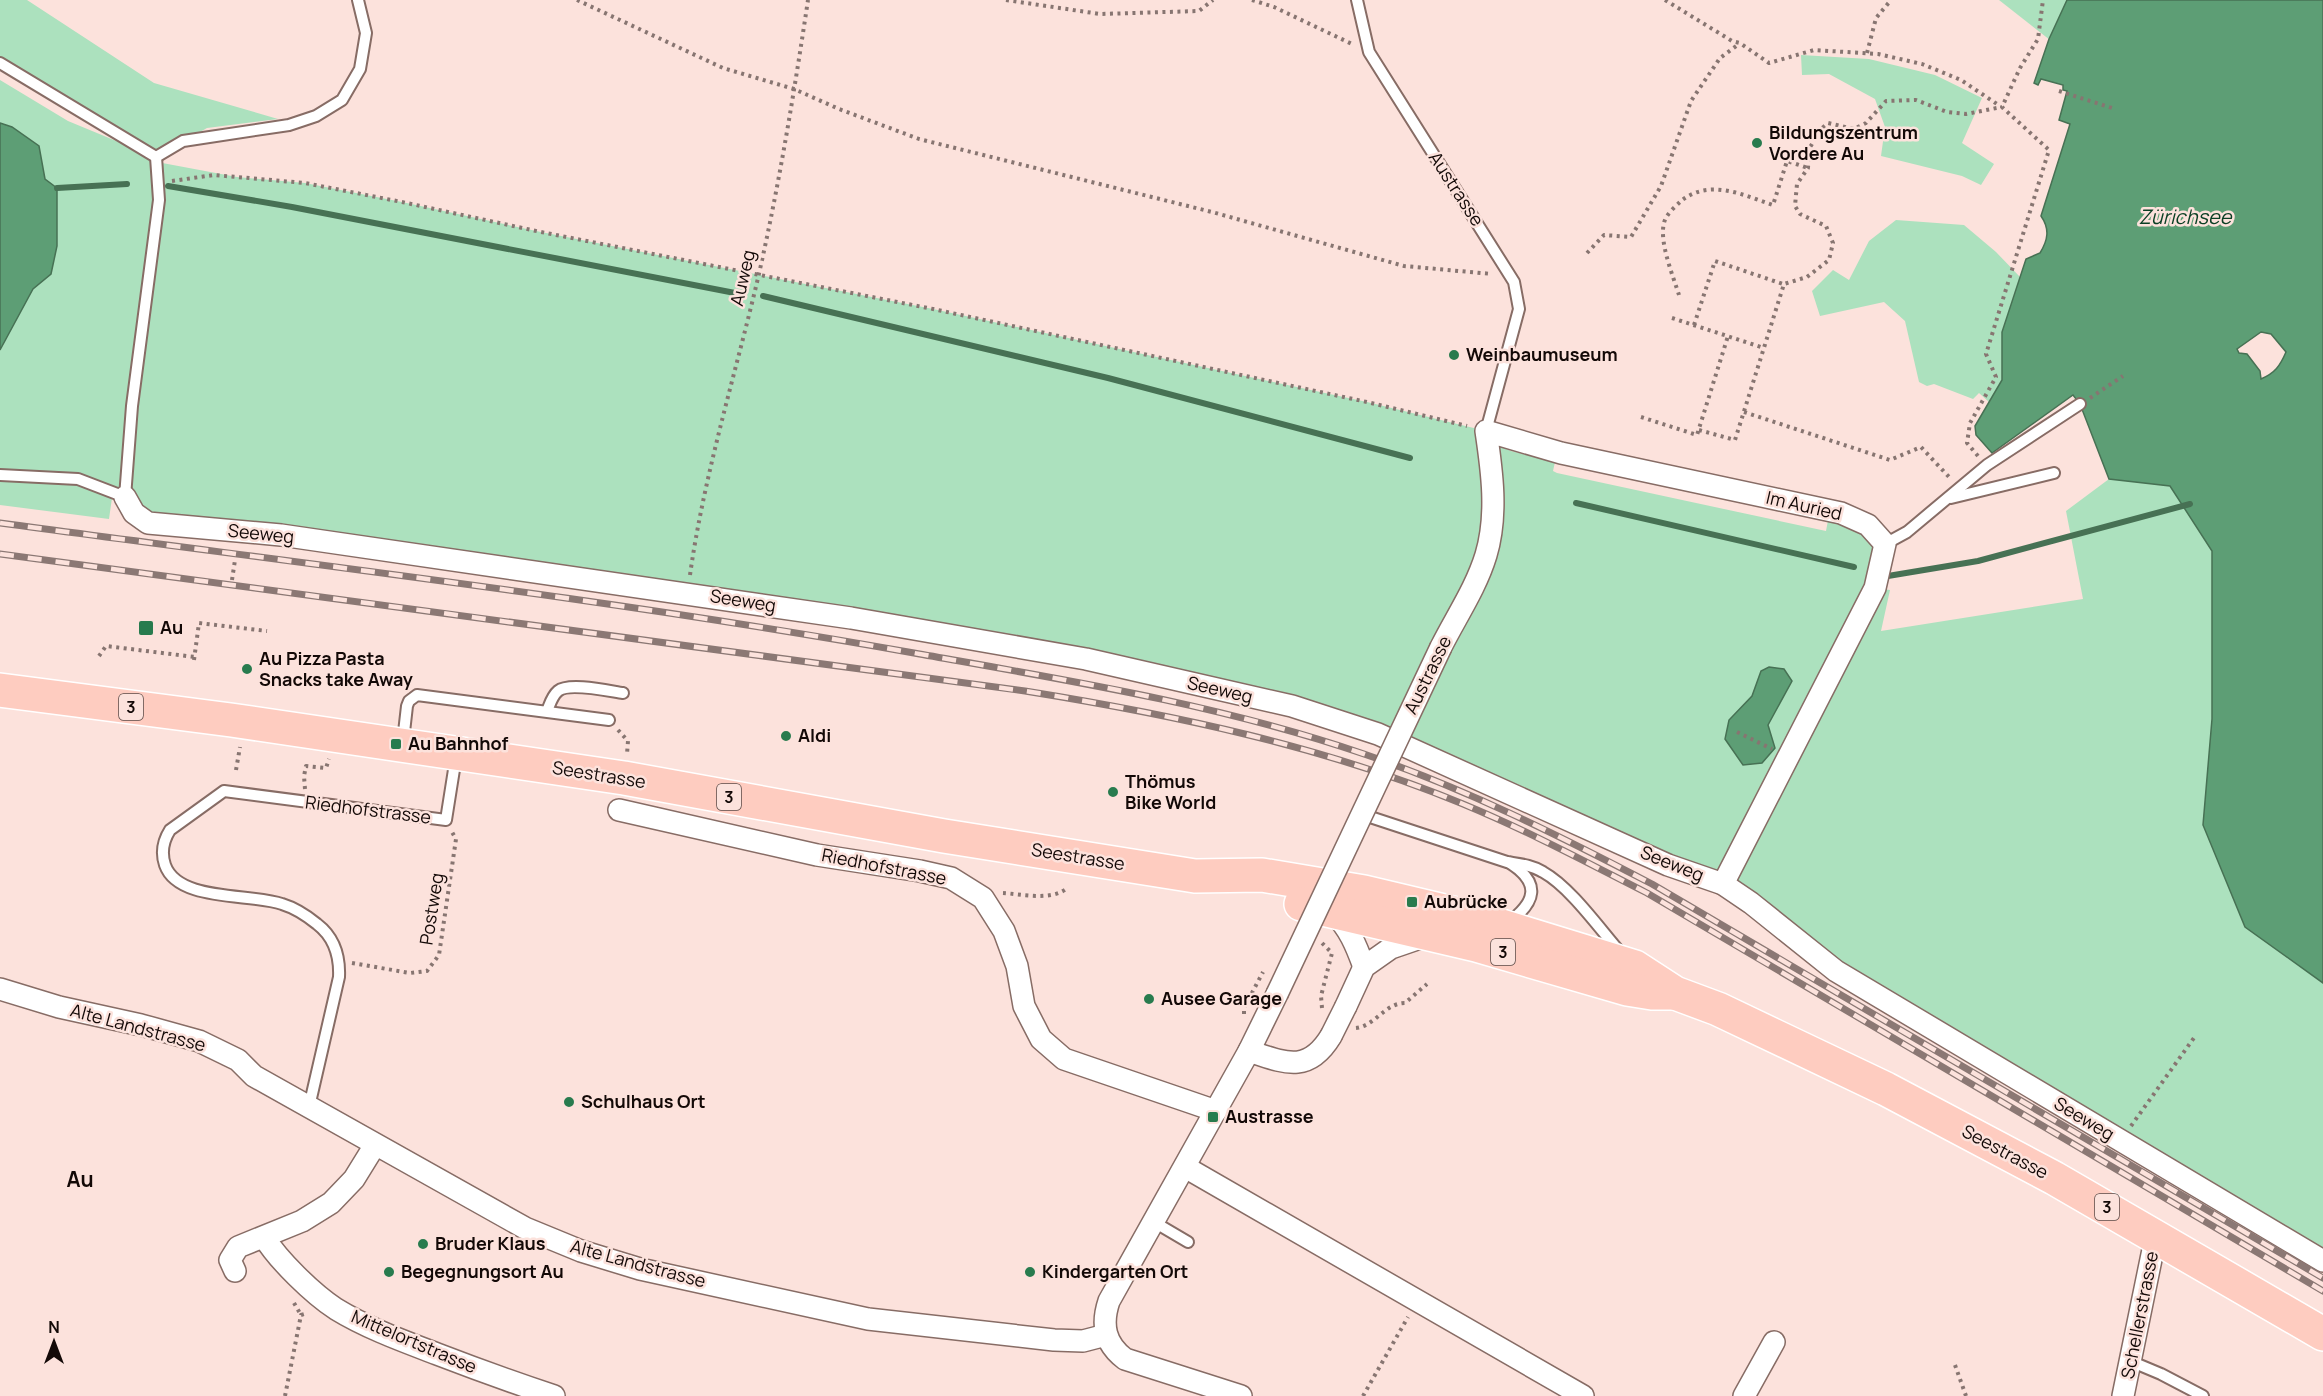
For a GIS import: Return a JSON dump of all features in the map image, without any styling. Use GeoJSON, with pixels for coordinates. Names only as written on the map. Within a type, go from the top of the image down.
{"type":"FeatureCollection","features":[{"type":"Feature","properties":{"kind":"main road","name":"Seestrasse"},"geometry":{"type":"LineString","coordinates":[[0,690],[403,745],[624,778],[944,836],[1195,876],[1260,896],[1330,909],[1435,934],[1533,960],[1627,990],[1675,993]]}},
{"type":"Feature","properties":{"kind":"main road","name":"Seestrasse"},"geometry":{"type":"LineString","coordinates":[[1195,876],[1274,877],[1412,902],[1504,926],[1635,967],[1675,993],[1718,1009],[1886,1089],[2055,1178],[2323,1334]]}},
{"type":"Feature","properties":{"kind":"street","name":"Im Auried"},"geometry":{"type":"LineString","coordinates":[[1486,431],[1562,453],[1841,513],[1868,525],[1885,544]]}},
{"type":"Feature","properties":{"kind":"street","name":"Austrasse"},"geometry":{"type":"LineString","coordinates":[[1106,1335],[1106,1310],[1109,1301],[1249,1051],[1441,647],[1475,583],[1486,554],[1491,524],[1492,477],[1486,431]]}},
{"type":"Feature","properties":{"kind":"street","name":"Seeweg"},"geometry":{"type":"LineString","coordinates":[[125,497],[134,513],[148,523],[281,535],[851,618],[1086,659],[1292,706],[1378,734],[1668,865],[1723,884],[1836,970],[2323,1261]]}},
{"type":"Feature","properties":{"kind":"street"},"geometry":{"type":"LineString","coordinates":[[1723,884],[1875,588],[1885,544]]}},
{"type":"Feature","properties":{"kind":"street","name":"Riedhofstrasse"},"geometry":{"type":"LineString","coordinates":[[619,810],[817,855],[951,878],[983,898],[1004,931],[1017,966],[1024,1006],[1041,1039],[1064,1059],[1216,1111]]}},
{"type":"Feature","properties":{"kind":"street"},"geometry":{"type":"LineString","coordinates":[[1330,909],[1344,923],[1354,939],[1364,967]]}},
{"type":"Feature","properties":{"kind":"street"},"geometry":{"type":"LineString","coordinates":[[1249,1051],[1283,1063],[1296,1063],[1314,1057],[1331,1036],[1364,967],[1391,948],[1435,934]]}},
{"type":"Feature","properties":{"kind":"street","name":"Alte Landstrasse"},"geometry":{"type":"LineString","coordinates":[[0,989],[59,1007],[141,1025],[199,1041],[238,1060],[254,1076],[525,1228],[581,1251],[640,1269],[868,1319],[1054,1340],[1083,1341],[1106,1335]]}},
{"type":"Feature","properties":{"kind":"street"},"geometry":{"type":"LineString","coordinates":[[235,1270],[230,1260],[238,1247],[302,1221],[331,1203],[354,1179],[375,1145]]}},
{"type":"Feature","properties":{"kind":"street"},"geometry":{"type":"LineString","coordinates":[[1185,1167],[1583,1396]]}},
{"type":"Feature","properties":{"kind":"street","name":"Schellerstrasse"},"geometry":{"type":"LineString","coordinates":[[2123,1396],[2156,1235]]}},
{"type":"Feature","properties":{"kind":"street","name":"Mittelortstrasse"},"geometry":{"type":"LineString","coordinates":[[264,1237],[273,1251],[334,1307],[401,1341],[554,1396]]}},
{"type":"Feature","properties":{"kind":"street"},"geometry":{"type":"LineString","coordinates":[[1106,1335],[1115,1351],[1125,1359],[1240,1396]]}},
{"type":"Feature","properties":{"kind":"street"},"geometry":{"type":"LineString","coordinates":[[1743,1396],[1774,1342]]}},
{"type":"Feature","properties":{"kind":"lane"},"geometry":{"type":"LineString","coordinates":[[156,157],[183,141],[289,125],[316,116],[342,100],[360,69],[366,33],[358,0]]}},
{"type":"Feature","properties":{"kind":"lane","name":"Austrasse"},"geometry":{"type":"LineString","coordinates":[[1357,0],[1369,52],[1514,282],[1519,309],[1486,431]]}},
{"type":"Feature","properties":{"kind":"lane"},"geometry":{"type":"LineString","coordinates":[[0,63],[156,157]]}},
{"type":"Feature","properties":{"kind":"lane"},"geometry":{"type":"LineString","coordinates":[[125,497],[132,406],[159,200],[156,157]]}},
{"type":"Feature","properties":{"kind":"lane"},"geometry":{"type":"LineString","coordinates":[[1885,544],[1907,532],[1987,465],[2080,404]]}},
{"type":"Feature","properties":{"kind":"lane"},"geometry":{"type":"LineString","coordinates":[[1948,499],[2054,473]]}},
{"type":"Feature","properties":{"kind":"lane","name":"Seeweg"},"geometry":{"type":"LineString","coordinates":[[0,475],[78,479],[125,497]]}},
{"type":"Feature","properties":{"kind":"lane"},"geometry":{"type":"LineString","coordinates":[[548,711],[552,698],[560,689],[573,687],[623,693]]}},
{"type":"Feature","properties":{"kind":"lane"},"geometry":{"type":"LineString","coordinates":[[403,745],[407,706],[409,701],[417,695],[609,720]]}},
{"type":"Feature","properties":{"kind":"lane","name":"Riedhofstrasse"},"geometry":{"type":"LineString","coordinates":[[309,1107],[339,976],[340,962],[337,950],[326,930],[304,913],[280,903],[184,887],[168,873],[162,857],[164,839],[170,830],[224,791],[446,820],[457,754]]}},
{"type":"Feature","properties":{"kind":"lane"},"geometry":{"type":"LineString","coordinates":[[1362,814],[1543,872],[1559,884],[1635,967]]}},
{"type":"Feature","properties":{"kind":"lane"},"geometry":{"type":"LineString","coordinates":[[1504,926],[1530,902],[1532,891],[1527,879],[1507,862]]}},
{"type":"Feature","properties":{"kind":"lane"},"geometry":{"type":"LineString","coordinates":[[1154,1222],[1188,1242]]}},
{"type":"Feature","properties":{"kind":"lane"},"geometry":{"type":"LineString","coordinates":[[2130,1361],[2203,1396]]}},
{"type":"Feature","properties":{"kind":"path"},"geometry":{"type":"LineString","coordinates":[[577,0],[723,68],[794,89],[839,109],[919,139],[1212,212],[1404,266],[1482,275],[1509,273]]}},
{"type":"Feature","properties":{"kind":"path","name":"Auweg"},"geometry":{"type":"LineString","coordinates":[[693,559],[714,458],[759,275],[794,89],[808,0]]}},
{"type":"Feature","properties":{"kind":"path"},"geometry":{"type":"LineString","coordinates":[[1006,0],[1100,14],[1199,11],[1213,0]]}},
{"type":"Feature","properties":{"kind":"path"},"geometry":{"type":"LineString","coordinates":[[1252,0],[1274,7],[1369,52]]}},
{"type":"Feature","properties":{"kind":"path"},"geometry":{"type":"LineString","coordinates":[[1665,0],[1740,43],[1769,63],[1814,50],[1878,54],[1922,64],[1962,80],[2002,107],[2049,150],[1986,354],[1996,377],[1970,423],[1967,443],[1987,465]]}},
{"type":"Feature","properties":{"kind":"path"},"geometry":{"type":"LineString","coordinates":[[1867,53],[1876,18],[1891,0]]}},
{"type":"Feature","properties":{"kind":"path"},"geometry":{"type":"LineString","coordinates":[[2002,107],[2020,68],[2038,39],[2043,0]]}},
{"type":"Feature","properties":{"kind":"path"},"geometry":{"type":"LineString","coordinates":[[1587,253],[1604,235],[1631,237],[1661,186],[1691,101],[1720,58],[1740,43]]}},
{"type":"Feature","properties":{"kind":"path"},"geometry":{"type":"LineString","coordinates":[[2060,91],[2112,108]]}},
{"type":"Feature","properties":{"kind":"path"},"geometry":{"type":"LineString","coordinates":[[1694,325],[1715,261],[1784,284],[1806,277],[1829,260],[1833,243],[1826,226],[1800,214],[1795,206],[1797,184],[1808,168],[1809,148],[1821,129],[1828,123],[1854,129],[1866,123],[1886,101],[1916,100],[1947,112],[1966,114],[2002,107]]}},
{"type":"Feature","properties":{"kind":"path"},"geometry":{"type":"LineString","coordinates":[[1679,295],[1664,240],[1664,222],[1674,208],[1687,196],[1710,189],[1724,189],[1773,205],[1787,162],[1808,168]]}},
{"type":"Feature","properties":{"kind":"path"},"geometry":{"type":"LineString","coordinates":[[159,183],[214,176],[305,183],[933,309],[1367,402],[1486,431]]}},
{"type":"Feature","properties":{"kind":"path"},"geometry":{"type":"LineString","coordinates":[[1699,430],[1735,440],[1784,284]]}},
{"type":"Feature","properties":{"kind":"path"},"geometry":{"type":"LineString","coordinates":[[1672,318],[1764,348]]}},
{"type":"Feature","properties":{"kind":"path"},"geometry":{"type":"LineString","coordinates":[[1641,417],[1697,435],[1728,336]]}},
{"type":"Feature","properties":{"kind":"path"},"geometry":{"type":"LineString","coordinates":[[2080,404],[2124,376]]}},
{"type":"Feature","properties":{"kind":"path"},"geometry":{"type":"LineString","coordinates":[[1744,412],[1890,460],[1921,447],[1960,489]]}},
{"type":"Feature","properties":{"kind":"path"},"geometry":{"type":"LineString","coordinates":[[232,580],[235,560]]}},
{"type":"Feature","properties":{"kind":"path"},"geometry":{"type":"LineString","coordinates":[[99,656],[106,646],[194,658],[199,623],[267,631]]}},
{"type":"Feature","properties":{"kind":"path"},"geometry":{"type":"LineString","coordinates":[[609,720],[628,741],[626,759]]}},
{"type":"Feature","properties":{"kind":"path"},"geometry":{"type":"LineString","coordinates":[[1737,732],[1788,757]]}},
{"type":"Feature","properties":{"kind":"path"},"geometry":{"type":"LineString","coordinates":[[236,770],[240,741]]}},
{"type":"Feature","properties":{"kind":"path"},"geometry":{"type":"LineString","coordinates":[[304,802],[306,766],[326,768],[328,762]]}},
{"type":"Feature","properties":{"kind":"path","name":"Postweg"},"geometry":{"type":"LineString","coordinates":[[362,964],[410,973],[427,971],[439,955],[456,839],[446,820]]}},
{"type":"Feature","properties":{"kind":"path"},"geometry":{"type":"LineString","coordinates":[[983,898],[997,892],[1040,895],[1060,893],[1066,889]]}},
{"type":"Feature","properties":{"kind":"path"},"geometry":{"type":"LineString","coordinates":[[2116,1138],[2129,1127],[2196,1035]]}},
{"type":"Feature","properties":{"kind":"path"},"geometry":{"type":"LineString","coordinates":[[1363,1396],[1417,1301]]}},
{"type":"Feature","properties":{"kind":"path"},"geometry":{"type":"LineString","coordinates":[[285,1396],[302,1315],[294,1302]]}},
{"type":"Feature","properties":{"kind":"path"},"geometry":{"type":"LineString","coordinates":[[302,1315],[309,1313],[327,1316],[334,1307]]}},
{"type":"Feature","properties":{"kind":"path"},"geometry":{"type":"LineString","coordinates":[[1955,1365],[1966,1396]]}},
{"type":"Feature","properties":{"kind":"shaded area"},"geometry":{"type":"Polygon","coordinates":[[[0,0],[27,0],[154,83],[278,119],[207,128],[156,157],[157,162],[237,177],[305,183],[402,202],[541,232],[933,309],[1367,402],[1486,431],[1488,442],[1511,451],[1555,462],[1553,471],[1557,473],[1826,531],[1830,510],[1885,544],[1876,588],[1890,590],[1881,631],[2083,599],[2066,511],[2109,479],[2152,455],[2211,490],[2323,957],[2323,1261],[1836,971],[1751,903],[1407,746],[1086,659],[148,523],[125,497],[132,370],[119,490],[113,491],[109,519],[0,505],[0,80],[68,121],[150,155],[0,65],[0,0]]]}},
{"type":"Feature","properties":{"kind":"shaded area"},"geometry":{"type":"Polygon","coordinates":[[[1999,0],[2067,0],[2050,40],[1999,0]]]}},
{"type":"Feature","properties":{"kind":"shaded area"},"geometry":{"type":"Polygon","coordinates":[[[1801,55],[1869,59],[1935,75],[1982,98],[1962,143],[1994,164],[1981,185],[1962,176],[1881,156],[1885,127],[1875,99],[1829,74],[1802,75],[1801,55]]]}},
{"type":"Feature","properties":{"kind":"shaded area"},"geometry":{"type":"Polygon","coordinates":[[[1896,220],[1964,225],[1996,252],[2020,277],[2002,332],[2002,380],[1989,402],[1979,393],[1973,399],[1934,384],[1927,386],[1919,382],[1905,321],[1884,302],[1820,316],[1812,291],[1833,270],[1849,280],[1869,241],[1896,220]]]}},
{"type":"Feature","properties":{"kind":"water","name":"Zürichsee"},"geometry":{"type":"Polygon","coordinates":[[[2067,0],[2323,0],[2323,983],[2245,927],[2203,825],[2212,719],[2212,551],[2170,486],[2109,479],[2080,404],[2073,395],[1992,453],[1976,435],[1975,426],[2002,380],[2002,332],[2026,259],[2040,253],[2045,244],[2047,230],[2041,216],[2070,124],[2059,120],[2067,91],[2063,90],[2063,85],[2041,79],[2038,85],[2034,83],[2049,39],[2067,0]],[[2261,332],[2237,349],[2239,353],[2247,354],[2260,371],[2261,379],[2276,368],[2286,352],[2271,334],[2261,332]]]}},
{"type":"Feature","properties":{"kind":"water"},"geometry":{"type":"Polygon","coordinates":[[[0,123],[12,127],[39,146],[45,179],[57,188],[57,246],[51,274],[33,289],[0,350],[0,123]]]}},
{"type":"Feature","properties":{"kind":"water"},"geometry":{"type":"Polygon","coordinates":[[[1769,667],[1784,669],[1792,681],[1768,725],[1775,748],[1762,763],[1743,765],[1725,739],[1729,720],[1752,696],[1761,671],[1769,667]]]}},
{"type":"Feature","properties":{"kind":"waterway"},"geometry":{"type":"LineString","coordinates":[[57,188],[127,184]]}},
{"type":"Feature","properties":{"kind":"waterway"},"geometry":{"type":"LineString","coordinates":[[168,186],[292,207],[735,293]]}},
{"type":"Feature","properties":{"kind":"waterway"},"geometry":{"type":"LineString","coordinates":[[763,296],[1108,378],[1410,458]]}},
{"type":"Feature","properties":{"kind":"waterway"},"geometry":{"type":"LineString","coordinates":[[1576,503],[1854,567]]}},
{"type":"Feature","properties":{"kind":"waterway"},"geometry":{"type":"LineString","coordinates":[[1888,576],[1978,561],[2190,504]]}},
{"type":"Feature","properties":{"kind":"railway"},"geometry":{"type":"LineString","coordinates":[[0,523],[458,583],[800,634],[1141,695],[1198,707],[1309,736],[1401,767],[1474,797],[1652,884],[2323,1278]]}},
{"type":"Feature","properties":{"kind":"railway"},"geometry":{"type":"LineString","coordinates":[[0,554],[1025,691],[1193,722],[1357,765],[1410,783],[1486,814],[1647,893],[2323,1291]]}},
{"type":"Feature","properties":{"kind":"place","name":"Bildungszentrum Vordere Au"},"geometry":{"type":"Point","coordinates":[1757,143]}},
{"type":"Feature","properties":{"kind":"place","name":"Weinbaumuseum"},"geometry":{"type":"Point","coordinates":[1454,355]}},
{"type":"Feature","properties":{"kind":"place","name":"Au"},"geometry":{"type":"Point","coordinates":[146,628]}},
{"type":"Feature","properties":{"kind":"place","name":"Au Pizza Pasta Snacks take Away"},"geometry":{"type":"Point","coordinates":[247,669]}},
{"type":"Feature","properties":{"kind":"place","name":"Aldi"},"geometry":{"type":"Point","coordinates":[786,736]}},
{"type":"Feature","properties":{"kind":"place","name":"Au Bahnhof"},"geometry":{"type":"Point","coordinates":[396,744]}},
{"type":"Feature","properties":{"kind":"place","name":"Thömus Bike World"},"geometry":{"type":"Point","coordinates":[1113,792]}},
{"type":"Feature","properties":{"kind":"place","name":"Aubrücke"},"geometry":{"type":"Point","coordinates":[1412,902]}},
{"type":"Feature","properties":{"kind":"place","name":"Ausee Garage"},"geometry":{"type":"Point","coordinates":[1149,999]}},
{"type":"Feature","properties":{"kind":"place","name":"Schulhaus Ort"},"geometry":{"type":"Point","coordinates":[569,1102]}},
{"type":"Feature","properties":{"kind":"place","name":"Austrasse"},"geometry":{"type":"Point","coordinates":[1213,1117]}},
{"type":"Feature","properties":{"kind":"place","name":"Bruder Klaus"},"geometry":{"type":"Point","coordinates":[423,1244]}},
{"type":"Feature","properties":{"kind":"place","name":"Begegnungsort Au"},"geometry":{"type":"Point","coordinates":[389,1272]}},
{"type":"Feature","properties":{"kind":"place","name":"Kindergarten Ort"},"geometry":{"type":"Point","coordinates":[1030,1272]}},
{"type":"Feature","properties":{"kind":"district","name":"Au"},"geometry":{"type":"Point","coordinates":[80,1180]}}]}
